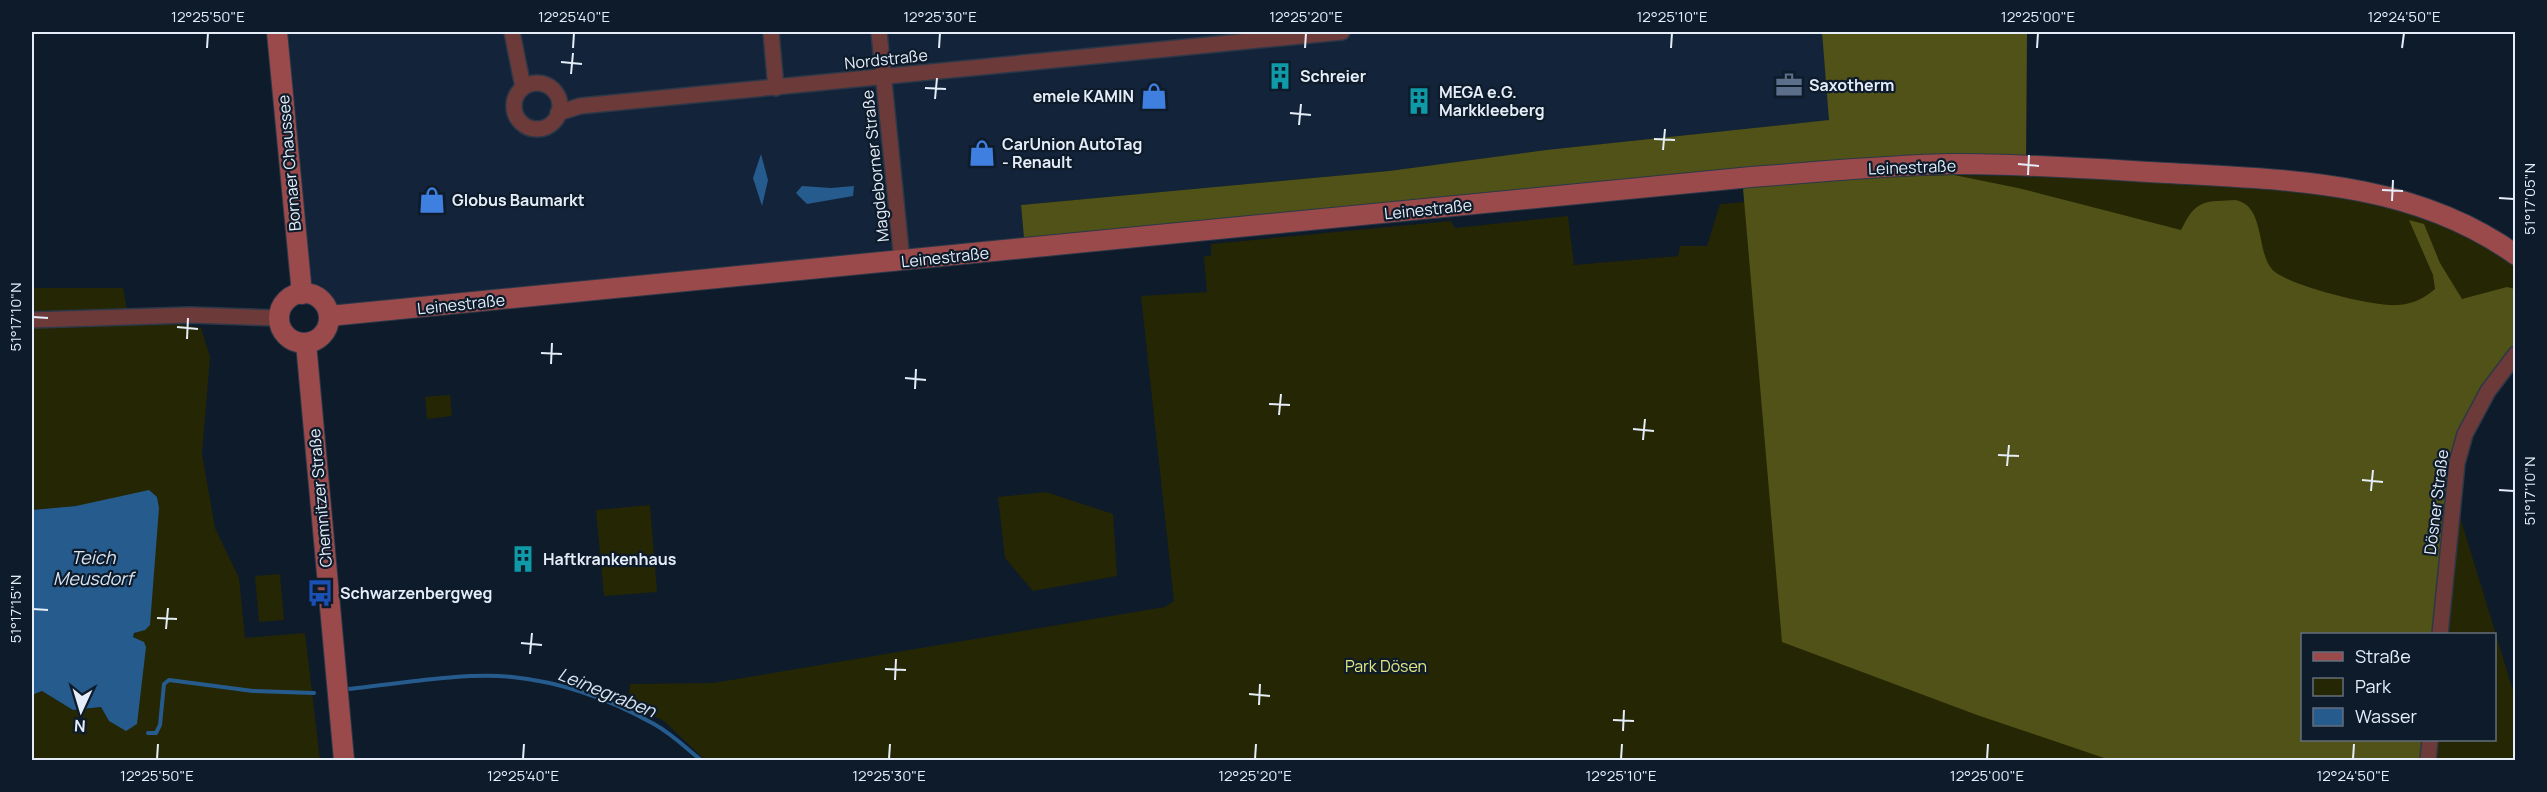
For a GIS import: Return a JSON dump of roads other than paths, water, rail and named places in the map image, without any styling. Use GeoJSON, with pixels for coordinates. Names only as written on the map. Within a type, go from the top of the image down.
{"type":"FeatureCollection","features":[{"type":"Feature","properties":{"kind":"main road","name":"Bornaer Chaussee"},"geometry":{"type":"LineString","coordinates":[[277,32],[302,294]]}},
{"type":"Feature","properties":{"kind":"main road","name":"Leinestraße"},"geometry":{"type":"LineString","coordinates":[[328,316],[1741,178],[1954,164],[2185,174],[2342,187],[2396,198],[2426,207],[2489,237],[2516,255]]}},
{"type":"Feature","properties":{"kind":"main road"},"geometry":{"type":"LineString","coordinates":[[302,294],[319,298],[326,307],[328,316],[327,328],[322,335],[306,343],[288,338],[282,331],[278,318],[287,300],[302,294]]}},
{"type":"Feature","properties":{"kind":"main road","name":"Chemnitzer Straße"},"geometry":{"type":"LineString","coordinates":[[306,343],[344,760]]}},
{"type":"Feature","properties":{"kind":"street","name":"Nordstraße"},"geometry":{"type":"LineString","coordinates":[[512,32],[523,87]]}},
{"type":"Feature","properties":{"kind":"street"},"geometry":{"type":"LineString","coordinates":[[771,32],[776,88]]}},
{"type":"Feature","properties":{"kind":"street","name":"Magdeborner Straße"},"geometry":{"type":"LineString","coordinates":[[879,32],[902,261]]}},
{"type":"Feature","properties":{"kind":"street","name":"Nordstraße"},"geometry":{"type":"LineString","coordinates":[[578,106],[558,97],[550,87],[533,83],[523,87],[515,98],[514,105],[517,116],[524,125],[537,129],[555,119],[558,113],[578,106],[1342,32]]}},
{"type":"Feature","properties":{"kind":"street"},"geometry":{"type":"LineString","coordinates":[[558,97],[558,113]]}},
{"type":"Feature","properties":{"kind":"street"},"geometry":{"type":"LineString","coordinates":[[32,320],[190,315],[278,318]]}},
{"type":"Feature","properties":{"kind":"street","name":"Dösner Straße"},"geometry":{"type":"LineString","coordinates":[[2440,633],[2457,463],[2465,434],[2488,391],[2516,354]]}},
{"type":"Feature","properties":{"kind":"street"},"geometry":{"type":"LineString","coordinates":[[2428,760],[2430,741]]}},
{"type":"Feature","properties":{"kind":"water"},"geometry":{"type":"Polygon","coordinates":[[[761,154],[768,180],[762,206],[753,178],[761,154]]]}},
{"type":"Feature","properties":{"kind":"water"},"geometry":{"type":"Polygon","coordinates":[[[802,186],[831,188],[854,186],[853,196],[807,204],[796,193],[802,186]]]}},
{"type":"Feature","properties":{"kind":"water","name":"Teich Meusdorf"},"geometry":{"type":"Polygon","coordinates":[[[149,490],[157,497],[159,508],[150,625],[145,630],[134,633],[133,637],[144,642],[146,647],[137,724],[126,731],[109,721],[101,707],[73,710],[42,691],[32,695],[32,510],[76,506],[149,490]]]}},
{"type":"Feature","properties":{"kind":"waterway","name":"Leinegraben"},"geometry":{"type":"LineString","coordinates":[[348,689],[473,676],[531,679],[586,693],[638,715],[667,732],[701,760]]}},
{"type":"Feature","properties":{"kind":"waterway","name":"Leinegraben"},"geometry":{"type":"LineString","coordinates":[[148,733],[156,733],[160,725],[164,684],[169,680],[253,691],[314,693]]}},
{"type":"Feature","properties":{"kind":"place","name":"Schreier"},"geometry":{"type":"Point","coordinates":[1280,76]}},
{"type":"Feature","properties":{"kind":"place","name":"Saxotherm"},"geometry":{"type":"Point","coordinates":[1789,85]}},
{"type":"Feature","properties":{"kind":"place","name":"emele KAMIN"},"geometry":{"type":"Point","coordinates":[1154,96]}},
{"type":"Feature","properties":{"kind":"place","name":"MEGA e.G. Markkleeberg"},"geometry":{"type":"Point","coordinates":[1419,101]}},
{"type":"Feature","properties":{"kind":"place","name":"CarUnion AutoTag - Renault"},"geometry":{"type":"Point","coordinates":[982,153]}},
{"type":"Feature","properties":{"kind":"place","name":"Globus Baumarkt"},"geometry":{"type":"Point","coordinates":[432,200]}},
{"type":"Feature","properties":{"kind":"place","name":"Haftkrankenhaus"},"geometry":{"type":"Point","coordinates":[523,559]}},
{"type":"Feature","properties":{"kind":"place","name":"Schwarzenbergweg"},"geometry":{"type":"Point","coordinates":[320,593]}},
{"type":"Feature","properties":{"kind":"park label","name":"Park Dösen"},"geometry":{"type":"Point","coordinates":[1386,666]}}]}
